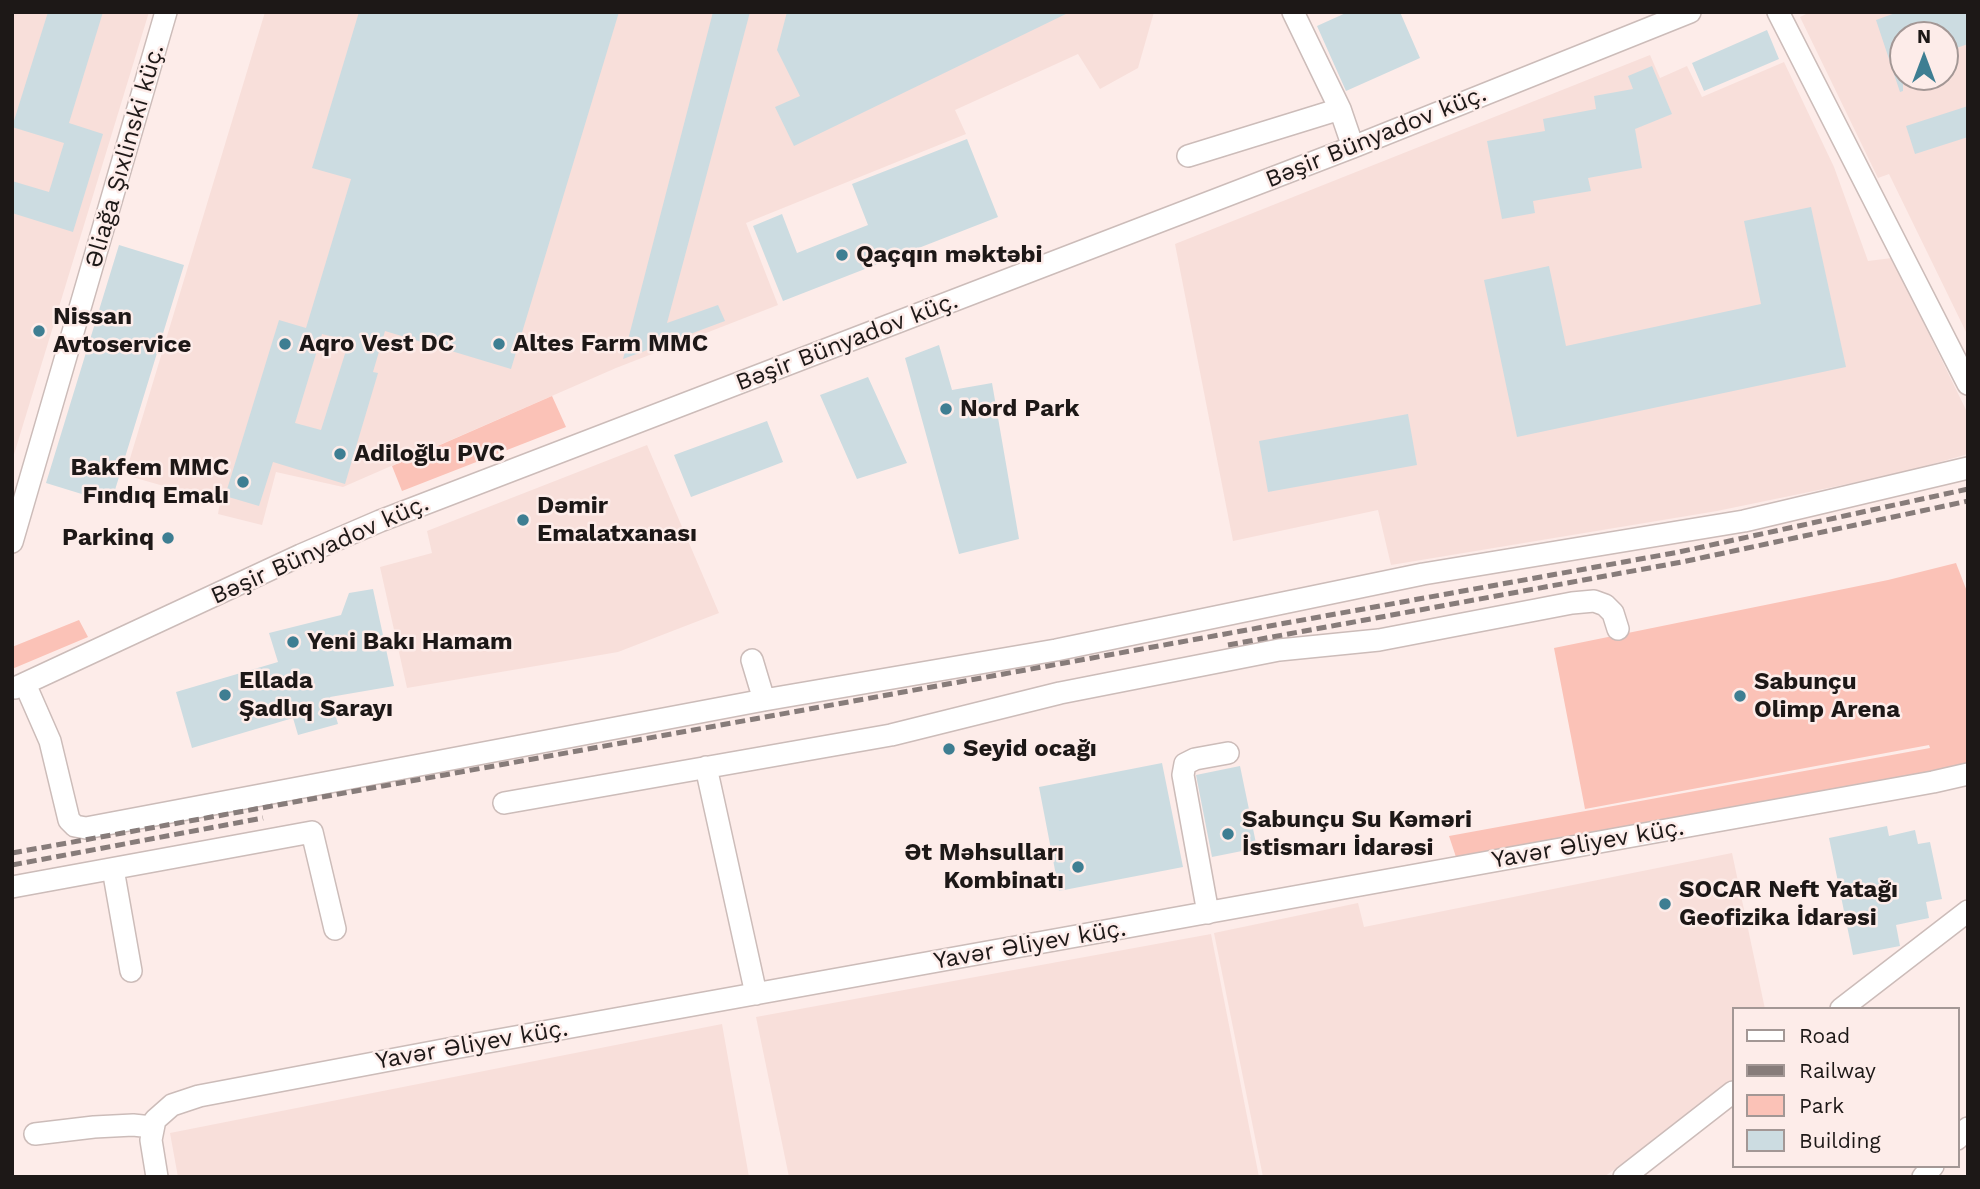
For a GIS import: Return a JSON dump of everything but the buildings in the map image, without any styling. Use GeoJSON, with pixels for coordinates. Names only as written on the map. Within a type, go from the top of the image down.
{"type":"FeatureCollection","features":[{"type":"Feature","properties":{"kind":"street","name":"Əliağa Şıxlinski küç."},"geometry":{"type":"LineString","coordinates":[[12,542],[166,12]]}},
{"type":"Feature","properties":{"kind":"street"},"geometry":{"type":"LineString","coordinates":[[1293,12],[1340,109],[1353,147]]}},
{"type":"Feature","properties":{"kind":"street","name":"Bəşir Bünyadov küç."},"geometry":{"type":"LineString","coordinates":[[19,687],[301,555],[380,521],[1353,147],[1690,12]]}},
{"type":"Feature","properties":{"kind":"street"},"geometry":{"type":"LineString","coordinates":[[1778,12],[1968,384]]}},
{"type":"Feature","properties":{"kind":"street"},"geometry":{"type":"LineString","coordinates":[[1188,156],[1340,109]]}},
{"type":"Feature","properties":{"kind":"street"},"geometry":{"type":"LineString","coordinates":[[19,687],[50,741],[69,820],[75,826],[86,828],[764,700],[1043,653],[1423,574],[1744,521],[1968,468]]}},
{"type":"Feature","properties":{"kind":"street"},"geometry":{"type":"LineString","coordinates":[[504,803],[891,736],[1060,693],[1279,650],[1379,640],[1572,603],[1594,601],[1605,605],[1613,613],[1618,629]]}},
{"type":"Feature","properties":{"kind":"street"},"geometry":{"type":"LineString","coordinates":[[752,660],[764,700]]}},
{"type":"Feature","properties":{"kind":"street"},"geometry":{"type":"LineString","coordinates":[[1208,913],[1183,775],[1185,764],[1195,759],[1228,752]]}},
{"type":"Feature","properties":{"kind":"street"},"geometry":{"type":"LineString","coordinates":[[706,766],[756,994]]}},
{"type":"Feature","properties":{"kind":"street","name":"Yavər Əliyev küç."},"geometry":{"type":"LineString","coordinates":[[152,1127],[155,1120],[172,1105],[199,1096],[1968,774]]}},
{"type":"Feature","properties":{"kind":"street"},"geometry":{"type":"LineString","coordinates":[[12,887],[312,832],[335,929]]}},
{"type":"Feature","properties":{"kind":"street"},"geometry":{"type":"LineString","coordinates":[[113,869],[131,971]]}},
{"type":"Feature","properties":{"kind":"street"},"geometry":{"type":"LineString","coordinates":[[1844,1007],[1968,911]]}},
{"type":"Feature","properties":{"kind":"street"},"geometry":{"type":"LineString","coordinates":[[1625,1177],[1731,1095]]}},
{"type":"Feature","properties":{"kind":"street"},"geometry":{"type":"LineString","coordinates":[[35,1134],[93,1127],[152,1127],[151,1140],[157,1177]]}},
{"type":"Feature","properties":{"kind":"shaded area"},"geometry":{"type":"Polygon","coordinates":[[[12,12],[149,12],[12,461],[12,12]]]}},
{"type":"Feature","properties":{"kind":"shaded area","name":"Bakfem MMC Fındıq Emalı"},"geometry":{"type":"Polygon","coordinates":[[[265,12],[1154,12],[1138,68],[1100,89],[1078,54],[955,110],[966,134],[746,223],[778,305],[616,368],[343,487],[276,472],[262,525],[218,514],[220,502],[125,475],[265,12]]]}},
{"type":"Feature","properties":{"kind":"shaded area"},"geometry":{"type":"Polygon","coordinates":[[[1810,12],[1968,12],[1968,336],[1889,174],[1878,178],[1800,17],[1810,12]]]}},
{"type":"Feature","properties":{"kind":"shaded area"},"geometry":{"type":"Polygon","coordinates":[[[1650,55],[1660,78],[1687,66],[1702,97],[1784,62],[1834,167],[1868,261],[1892,258],[1968,414],[1968,454],[1901,473],[1717,511],[1391,565],[1378,510],[1233,541],[1175,244],[1650,55]]]}},
{"type":"Feature","properties":{"kind":"shaded area"},"geometry":{"type":"Polygon","coordinates":[[[647,445],[719,613],[618,652],[407,688],[380,567],[432,553],[427,531],[647,445]]]}},
{"type":"Feature","properties":{"kind":"shaded area","name":"SOCAR Neft Yatağı Geofizika İdarəsi"},"geometry":{"type":"Polygon","coordinates":[[[1732,853],[1765,1007],[1731,1007],[1731,1082],[1604,1177],[1263,1177],[1214,933],[1358,903],[1364,927],[1732,853]]]}},
{"type":"Feature","properties":{"kind":"shaded area"},"geometry":{"type":"Polygon","coordinates":[[[1211,934],[1259,1177],[789,1177],[756,1017],[1211,934]]]}},
{"type":"Feature","properties":{"kind":"shaded area"},"geometry":{"type":"Polygon","coordinates":[[[722,1024],[749,1177],[178,1177],[170,1133],[722,1024]]]}},
{"type":"Feature","properties":{"kind":"green space"},"geometry":{"type":"Polygon","coordinates":[[[552,396],[566,427],[402,491],[392,466],[552,396]]]}},
{"type":"Feature","properties":{"kind":"green space","name":"Sabunçu Olimp Arena"},"geometry":{"type":"Polygon","coordinates":[[[1956,563],[1968,594],[1968,762],[1950,770],[1457,860],[1449,836],[1930,748],[1929,745],[1585,809],[1554,648],[1888,580],[1956,563]]]}},
{"type":"Feature","properties":{"kind":"green space"},"geometry":{"type":"Polygon","coordinates":[[[79,620],[88,637],[12,669],[12,647],[79,620]]]}},
{"type":"Feature","properties":{"kind":"railway"},"geometry":{"type":"LineString","coordinates":[[12,853],[1679,552],[1968,489]]}},
{"type":"Feature","properties":{"kind":"railway"},"geometry":{"type":"LineString","coordinates":[[1228,645],[1682,562],[1968,501]]}},
{"type":"Feature","properties":{"kind":"railway"},"geometry":{"type":"LineString","coordinates":[[12,865],[263,818]]}},
{"type":"Feature","properties":{"kind":"place","name":"Qaçqın məktəbi"},"geometry":{"type":"Point","coordinates":[842,255]}},
{"type":"Feature","properties":{"kind":"place","name":"Nissan Avtoservice"},"geometry":{"type":"Point","coordinates":[39,331]}},
{"type":"Feature","properties":{"kind":"place","name":"Aqro Vest DC"},"geometry":{"type":"Point","coordinates":[285,344]}},
{"type":"Feature","properties":{"kind":"place","name":"Altes Farm MMC"},"geometry":{"type":"Point","coordinates":[499,344]}},
{"type":"Feature","properties":{"kind":"place","name":"Nord Park"},"geometry":{"type":"Point","coordinates":[946,409]}},
{"type":"Feature","properties":{"kind":"place","name":"Adiloğlu PVC"},"geometry":{"type":"Point","coordinates":[340,454]}},
{"type":"Feature","properties":{"kind":"place","name":"Bakfem MMC Fındıq Emalı"},"geometry":{"type":"Point","coordinates":[243,482]}},
{"type":"Feature","properties":{"kind":"place","name":"Dəmir Emalatxanası"},"geometry":{"type":"Point","coordinates":[523,520]}},
{"type":"Feature","properties":{"kind":"place","name":"Parkinq"},"geometry":{"type":"Point","coordinates":[168,538]}},
{"type":"Feature","properties":{"kind":"place","name":"Yeni Bakı Hamam"},"geometry":{"type":"Point","coordinates":[293,642]}},
{"type":"Feature","properties":{"kind":"place","name":"Ellada Şadlıq Sarayı"},"geometry":{"type":"Point","coordinates":[225,695]}},
{"type":"Feature","properties":{"kind":"place","name":"Sabunçu Olimp Arena"},"geometry":{"type":"Point","coordinates":[1740,696]}},
{"type":"Feature","properties":{"kind":"place","name":"Seyid ocağı"},"geometry":{"type":"Point","coordinates":[949,749]}},
{"type":"Feature","properties":{"kind":"place","name":"Sabunçu Su Kəməri İstismarı İdarəsi"},"geometry":{"type":"Point","coordinates":[1228,834]}},
{"type":"Feature","properties":{"kind":"place","name":"Ət Məhsulları Kombinatı"},"geometry":{"type":"Point","coordinates":[1078,867]}},
{"type":"Feature","properties":{"kind":"place","name":"SOCAR Neft Yatağı Geofizika İdarəsi"},"geometry":{"type":"Point","coordinates":[1665,904]}}]}
